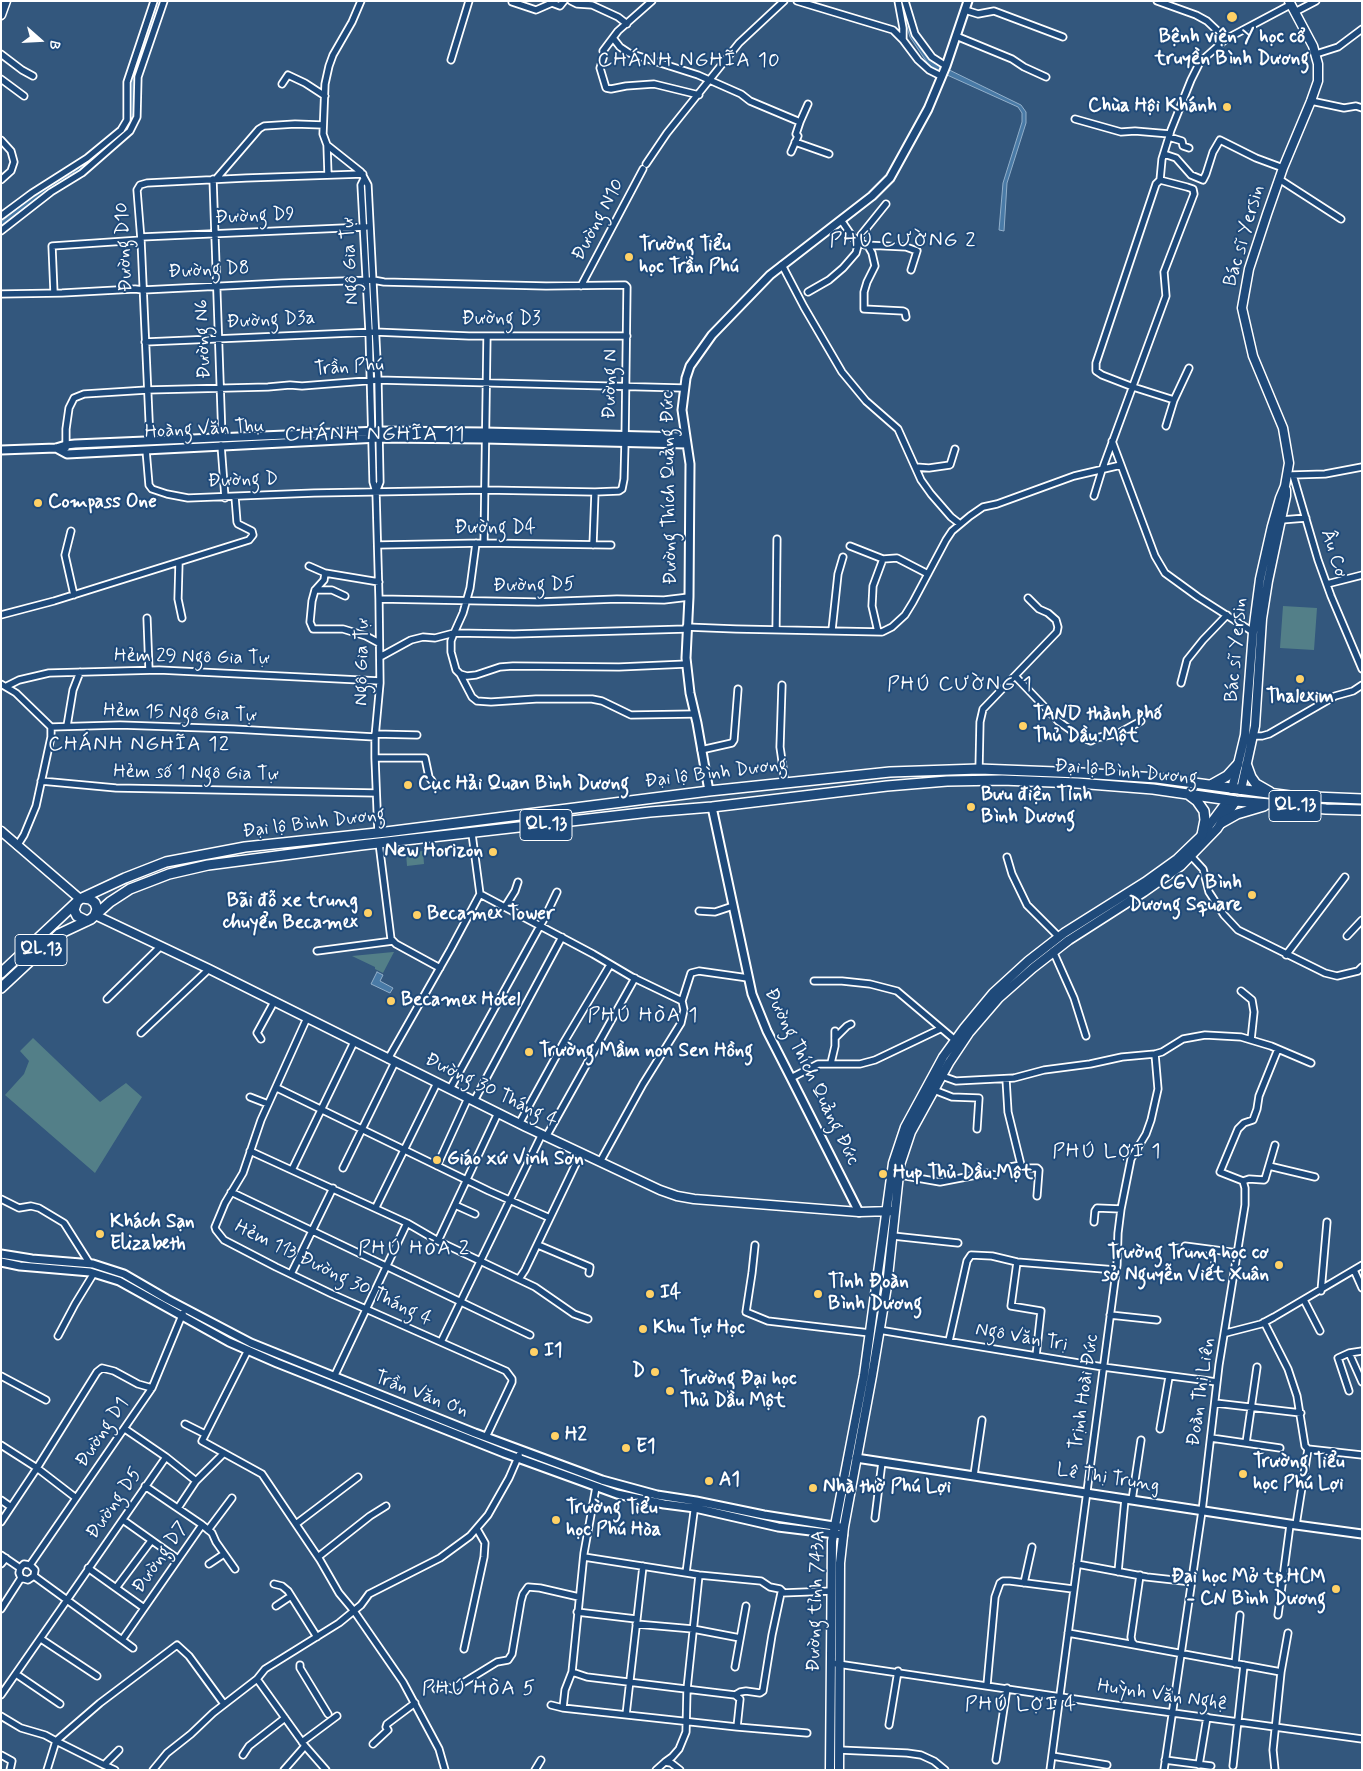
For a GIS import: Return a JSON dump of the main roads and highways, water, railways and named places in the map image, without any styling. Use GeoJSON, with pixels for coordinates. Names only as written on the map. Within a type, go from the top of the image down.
{"type":"FeatureCollection","features":[{"type":"Feature","properties":{"kind":"highway"},"geometry":{"type":"LineString","coordinates":[[1208,786],[1242,765],[1256,784],[1274,794]]}},
{"type":"Feature","properties":{"kind":"highway"},"geometry":{"type":"LineString","coordinates":[[979,769],[979,780]]}},
{"type":"Feature","properties":{"kind":"highway","name":"Đại lộ Bình Dương"},"geometry":{"type":"LineString","coordinates":[[1,973],[80,900],[125,878],[166,862],[245,847],[378,833],[709,790],[890,772],[979,769],[1081,773],[1157,778],[1236,790],[1313,798],[1362,799]]}},
{"type":"Feature","properties":{"kind":"highway","name":"Đại lộ Bình Dương"},"geometry":{"type":"LineString","coordinates":[[1,988],[59,934],[91,918],[130,889],[169,874],[208,865],[650,812],[947,781],[1077,783],[1153,789],[1273,804],[1362,810]]}},
{"type":"Feature","properties":{"kind":"highway"},"geometry":{"type":"LineString","coordinates":[[709,790],[712,807]]}},
{"type":"Feature","properties":{"kind":"highway"},"geometry":{"type":"LineString","coordinates":[[1232,800],[1236,790]]}},
{"type":"Feature","properties":{"kind":"highway"},"geometry":{"type":"LineString","coordinates":[[1187,794],[1197,801],[1204,811],[1205,820],[1202,835]]}},
{"type":"Feature","properties":{"kind":"highway"},"geometry":{"type":"LineString","coordinates":[[1221,824],[1243,811],[1273,804]]}},
{"type":"Feature","properties":{"kind":"highway"},"geometry":{"type":"LineString","coordinates":[[378,833],[379,843]]}},
{"type":"Feature","properties":{"kind":"highway"},"geometry":{"type":"LineString","coordinates":[[80,900],[90,899],[95,903],[97,909],[91,918]]}},
{"type":"Feature","properties":{"kind":"highway","name":"QL.13"},"geometry":{"type":"LineString","coordinates":[[80,900],[74,910],[77,916],[91,918]]}},
{"type":"Feature","properties":{"kind":"main road"},"geometry":{"type":"LineString","coordinates":[[1,15],[6,1]]}},
{"type":"Feature","properties":{"kind":"main road","name":"Bác sĩ Yersin"},"geometry":{"type":"LineString","coordinates":[[1236,790],[1242,765],[1253,736],[1257,633],[1264,580],[1280,498],[1291,475],[1283,428],[1253,356],[1242,308],[1249,269],[1282,168],[1311,102],[1318,81],[1316,54],[1291,6]]}},
{"type":"Feature","properties":{"kind":"main road","name":"Bác sĩ Yersin"},"geometry":{"type":"LineString","coordinates":[[1271,547],[1286,496],[1285,486]]}},
{"type":"Feature","properties":{"kind":"main road","name":"Bác sĩ Yersin"},"geometry":{"type":"LineString","coordinates":[[1242,765],[1255,674]]}},
{"type":"Feature","properties":{"kind":"main road","name":"Đường tỉnh 743A"},"geometry":{"type":"LineString","coordinates":[[839,1770],[840,1563],[843,1531],[893,1163],[905,1128],[926,1086],[955,1040],[993,993],[1028,961],[1059,937],[1181,866],[1221,824],[1232,800]]}},
{"type":"Feature","properties":{"kind":"main road","name":"Đường tỉnh 743A"},"geometry":{"type":"LineString","coordinates":[[830,1770],[834,1530],[852,1457],[879,1330],[893,1236],[900,1165],[911,1132],[942,1076],[969,1033],[999,998],[1069,940],[1147,885],[1178,859],[1202,835],[1232,800]]}},
{"type":"Feature","properties":{"kind":"main road"},"geometry":{"type":"LineString","coordinates":[[1,831],[80,900]]}},
{"type":"Feature","properties":{"kind":"main road","name":"Đường 30 Tháng 4"},"geometry":{"type":"LineString","coordinates":[[91,918],[161,946],[519,1124],[677,1196],[859,1212],[896,1211]]}},
{"type":"Feature","properties":{"kind":"water"},"geometry":{"type":"Polygon","coordinates":[[[155,1],[160,1],[133,81],[133,113],[129,130],[84,171],[37,198],[1,228],[1,222],[34,195],[73,173],[125,127],[128,81],[155,1]]]}},
{"type":"Feature","properties":{"kind":"water"},"geometry":{"type":"Polygon","coordinates":[[[899,1],[903,1],[918,41],[935,63],[1021,105],[1026,112],[1026,123],[1007,183],[1004,231],[999,230],[1003,183],[1022,122],[1022,113],[1018,107],[936,70],[928,64],[910,37],[899,1]]]}},
{"type":"Feature","properties":{"kind":"water"},"geometry":{"type":"Polygon","coordinates":[[[377,972],[383,975],[380,981],[393,988],[390,993],[371,984],[377,972]]]}},
{"type":"Feature","properties":{"kind":"place","name":"Bệnh viện Y học cổ truyền Bình Dương"},"geometry":{"type":"Point","coordinates":[1232,17]}},
{"type":"Feature","properties":{"kind":"place","name":"Chùa Hội Khánh"},"geometry":{"type":"Point","coordinates":[1227,107]}},
{"type":"Feature","properties":{"kind":"place","name":"Trường Tiểu học Trần Phú"},"geometry":{"type":"Point","coordinates":[629,257]}},
{"type":"Feature","properties":{"kind":"place","name":"Compass One"},"geometry":{"type":"Point","coordinates":[38,503]}},
{"type":"Feature","properties":{"kind":"place","name":"Thalexim"},"geometry":{"type":"Point","coordinates":[1300,679]}},
{"type":"Feature","properties":{"kind":"place","name":"TAND thành phố Thủ Dầu Một"},"geometry":{"type":"Point","coordinates":[1023,726]}},
{"type":"Feature","properties":{"kind":"place","name":"Cục Hải Quan Bình Dương"},"geometry":{"type":"Point","coordinates":[408,785]}},
{"type":"Feature","properties":{"kind":"place","name":"Bưu điện Tỉnh Bình Dương"},"geometry":{"type":"Point","coordinates":[971,807]}},
{"type":"Feature","properties":{"kind":"place","name":"New Horizon"},"geometry":{"type":"Point","coordinates":[493,852]}},
{"type":"Feature","properties":{"kind":"place","name":"CGV Bình Dương Square"},"geometry":{"type":"Point","coordinates":[1252,895]}},
{"type":"Feature","properties":{"kind":"place","name":"Bãi đỗ xe trung chuyển Becamex"},"geometry":{"type":"Point","coordinates":[368,913]}},
{"type":"Feature","properties":{"kind":"place","name":"Becamex Tower"},"geometry":{"type":"Point","coordinates":[417,915]}},
{"type":"Feature","properties":{"kind":"place","name":"Becamex Hotel"},"geometry":{"type":"Point","coordinates":[391,1001]}},
{"type":"Feature","properties":{"kind":"place","name":"Trường Mầm non Sen Hồng"},"geometry":{"type":"Point","coordinates":[529,1052]}},
{"type":"Feature","properties":{"kind":"place","name":"Giáo xứ Vinh Sơn"},"geometry":{"type":"Point","coordinates":[437,1160]}},
{"type":"Feature","properties":{"kind":"place","name":"Hup Thủ Dầu Một"},"geometry":{"type":"Point","coordinates":[883,1174]}},
{"type":"Feature","properties":{"kind":"place","name":"Khách Sạn Elizabeth"},"geometry":{"type":"Point","coordinates":[100,1234]}},
{"type":"Feature","properties":{"kind":"place","name":"Trường Trung học cơ sở Nguyễn Viết Xuân"},"geometry":{"type":"Point","coordinates":[1279,1265]}},
{"type":"Feature","properties":{"kind":"place","name":"I4"},"geometry":{"type":"Point","coordinates":[650,1294]}},
{"type":"Feature","properties":{"kind":"place","name":"Tỉnh Đoàn Bình Dương"},"geometry":{"type":"Point","coordinates":[818,1294]}},
{"type":"Feature","properties":{"kind":"place","name":"Khu Tự Học"},"geometry":{"type":"Point","coordinates":[643,1329]}},
{"type":"Feature","properties":{"kind":"place","name":"I1"},"geometry":{"type":"Point","coordinates":[534,1352]}},
{"type":"Feature","properties":{"kind":"place","name":"D"},"geometry":{"type":"Point","coordinates":[655,1372]}},
{"type":"Feature","properties":{"kind":"place","name":"Trường Đại học Thủ Dầu Một"},"geometry":{"type":"Point","coordinates":[670,1391]}},
{"type":"Feature","properties":{"kind":"place","name":"H2"},"geometry":{"type":"Point","coordinates":[555,1436]}},
{"type":"Feature","properties":{"kind":"place","name":"E1"},"geometry":{"type":"Point","coordinates":[626,1448]}},
{"type":"Feature","properties":{"kind":"place","name":"Trường Tiểu học Phú Lợi"},"geometry":{"type":"Point","coordinates":[1243,1474]}},
{"type":"Feature","properties":{"kind":"place","name":"A1"},"geometry":{"type":"Point","coordinates":[709,1481]}},
{"type":"Feature","properties":{"kind":"place","name":"Nhà thờ Phú Lợi"},"geometry":{"type":"Point","coordinates":[813,1488]}},
{"type":"Feature","properties":{"kind":"place","name":"Trường Tiểu học Phú Hòa"},"geometry":{"type":"Point","coordinates":[556,1520]}},
{"type":"Feature","properties":{"kind":"place","name":"Đại học Mở tp.HCM - CN Bình Dương"},"geometry":{"type":"Point","coordinates":[1336,1589]}},
{"type":"Feature","properties":{"kind":"district","name":"CHÁNH NGHĨA 10"},"geometry":{"type":"Point","coordinates":[689,62]}},
{"type":"Feature","properties":{"kind":"district","name":"PHÚ CƯỜNG 2"},"geometry":{"type":"Point","coordinates":[903,242]}},
{"type":"Feature","properties":{"kind":"district","name":"CHÁNH NGHĨA 11"},"geometry":{"type":"Point","coordinates":[375,436]}},
{"type":"Feature","properties":{"kind":"district","name":"PHÚ CƯỜNG 1"},"geometry":{"type":"Point","coordinates":[960,686]}},
{"type":"Feature","properties":{"kind":"district","name":"CHÁNH NGHĨA 12"},"geometry":{"type":"Point","coordinates":[139,746]}},
{"type":"Feature","properties":{"kind":"district","name":"PHÚ HÒA 1"},"geometry":{"type":"Point","coordinates":[643,1017]}},
{"type":"Feature","properties":{"kind":"district","name":"PHÚ LỢI 1"},"geometry":{"type":"Point","coordinates":[1107,1153]}},
{"type":"Feature","properties":{"kind":"district","name":"PHÚ HÒA 2"},"geometry":{"type":"Point","coordinates":[414,1250]}},
{"type":"Feature","properties":{"kind":"district","name":"PHÚ HÒA 5"},"geometry":{"type":"Point","coordinates":[479,1690]}},
{"type":"Feature","properties":{"kind":"district","name":"PHÚ LỢI 4"},"geometry":{"type":"Point","coordinates":[1021,1706]}}]}
